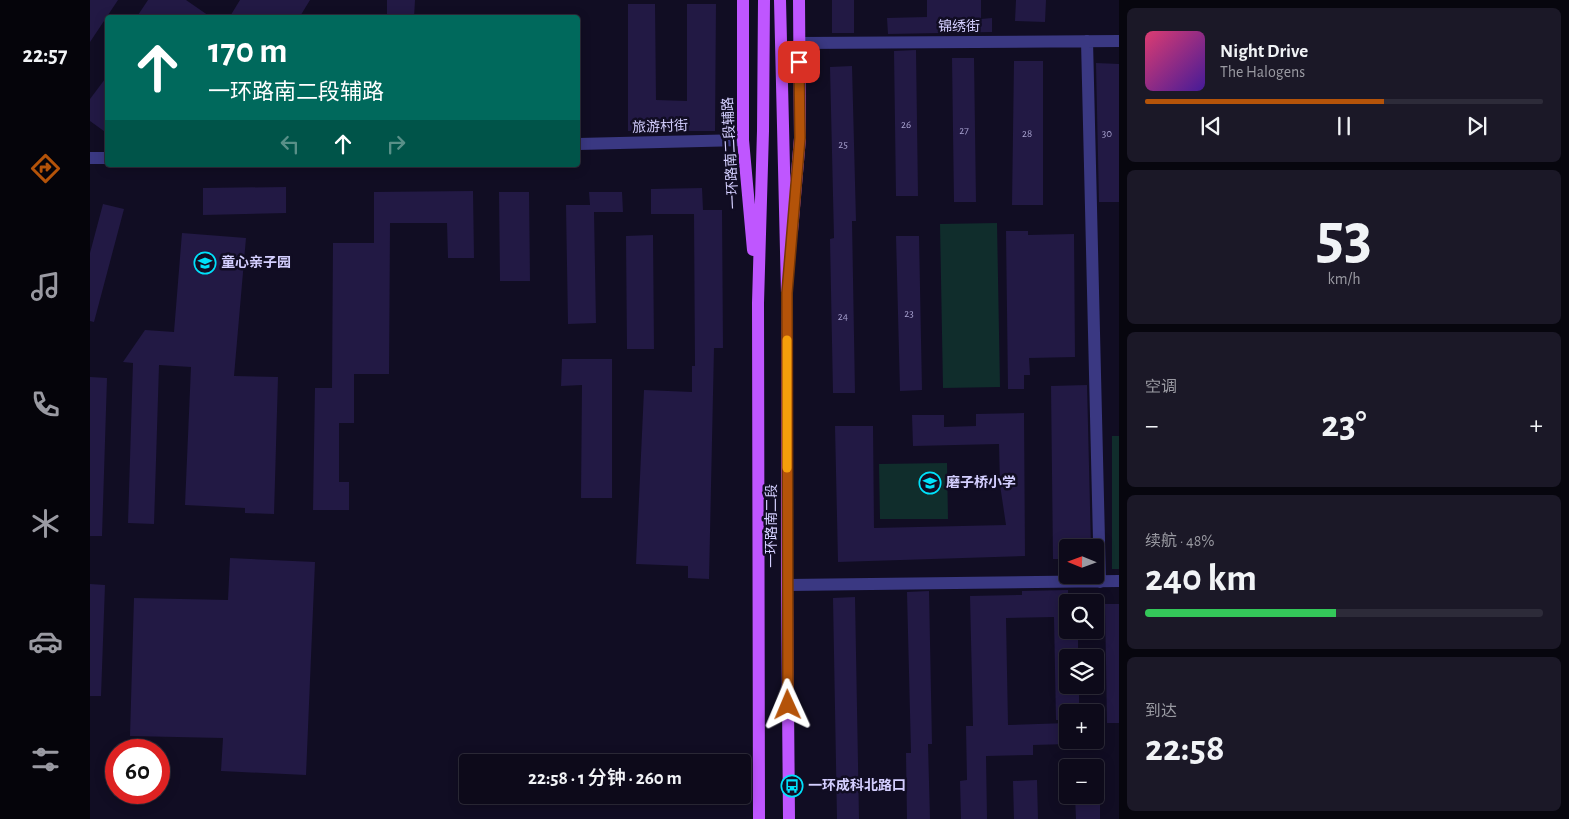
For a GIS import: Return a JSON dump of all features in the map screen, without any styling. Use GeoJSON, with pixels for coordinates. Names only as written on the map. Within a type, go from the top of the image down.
{"type":"FeatureCollection","features":[{"type":"Feature","properties":{"kind":"main road","name":"一环路南二段辅路"},"geometry":{"type":"LineString","coordinates":[[742,0],[743,140],[758,304]]}},
{"type":"Feature","properties":{"kind":"main road"},"geometry":{"type":"LineString","coordinates":[[758,304],[763,131],[764,0]]}},
{"type":"Feature","properties":{"kind":"main road"},"geometry":{"type":"LineString","coordinates":[[780,0],[787,293]]}},
{"type":"Feature","properties":{"kind":"main road"},"geometry":{"type":"LineString","coordinates":[[787,293],[800,138],[799,0]]}},
{"type":"Feature","properties":{"kind":"main road","name":"一环路南二段"},"geometry":{"type":"LineString","coordinates":[[787,293],[786,585],[789,819]]}},
{"type":"Feature","properties":{"kind":"main road","name":"一环路南二段"},"geometry":{"type":"LineString","coordinates":[[758,304],[759,819]]}},
{"type":"Feature","properties":{"kind":"street"},"geometry":{"type":"LineString","coordinates":[[1087,41],[1099,539]]}},
{"type":"Feature","properties":{"kind":"street","name":"锦绣街"},"geometry":{"type":"LineString","coordinates":[[799,44],[1119,41]]}},
{"type":"Feature","properties":{"kind":"street","name":"旅游村街"},"geometry":{"type":"LineString","coordinates":[[580,144],[743,140]]}},
{"type":"Feature","properties":{"kind":"street"},"geometry":{"type":"LineString","coordinates":[[90,158],[105,158]]}},
{"type":"Feature","properties":{"kind":"street"},"geometry":{"type":"LineString","coordinates":[[1104,582],[1119,581]]}},
{"type":"Feature","properties":{"kind":"street"},"geometry":{"type":"LineString","coordinates":[[786,585],[1059,582]]}},
{"type":"Feature","properties":{"kind":"green space"},"geometry":{"type":"Polygon","coordinates":[[[997,223],[1000,387],[943,388],[940,224],[997,223]]]}},
{"type":"Feature","properties":{"kind":"green space"},"geometry":{"type":"Polygon","coordinates":[[[1112,436],[1119,436],[1119,569],[1112,569],[1112,436]]]}},
{"type":"Feature","properties":{"kind":"green space"},"geometry":{"type":"Polygon","coordinates":[[[947,463],[948,519],[880,519],[879,464],[947,463]]]}},
{"type":"Feature","properties":{"kind":"building"},"geometry":{"type":"Polygon","coordinates":[[[90,0],[118,0],[108,15],[105,15],[105,20],[90,42],[90,0]]]}},
{"type":"Feature","properties":{"kind":"building"},"geometry":{"type":"Polygon","coordinates":[[[148,0],[186,0],[208,15],[138,15],[148,0]]]}},
{"type":"Feature","properties":{"kind":"building"},"geometry":{"type":"Polygon","coordinates":[[[240,0],[310,0],[301,15],[231,15],[240,0]]]}},
{"type":"Feature","properties":{"kind":"building"},"geometry":{"type":"Polygon","coordinates":[[[387,0],[415,0],[414,15],[387,15],[387,0]]]}},
{"type":"Feature","properties":{"kind":"building"},"geometry":{"type":"Polygon","coordinates":[[[832,0],[854,0],[854,33],[832,33],[832,0]]]}},
{"type":"Feature","properties":{"kind":"building"},"geometry":{"type":"Polygon","coordinates":[[[927,0],[981,0],[981,19],[992,18],[992,32],[888,34],[887,18],[927,17],[927,0]]]}},
{"type":"Feature","properties":{"kind":"building"},"geometry":{"type":"Polygon","coordinates":[[[1016,0],[1046,0],[1045,22],[1015,21],[1016,0]]]}},
{"type":"Feature","properties":{"kind":"building"},"geometry":{"type":"Polygon","coordinates":[[[628,4],[655,4],[656,100],[687,101],[687,4],[716,4],[715,131],[628,131],[628,4]]]}},
{"type":"Feature","properties":{"kind":"building"},"geometry":{"type":"Polygon","coordinates":[[[916,50],[918,196],[896,196],[894,51],[916,50]]]}},
{"type":"Feature","properties":{"kind":"building"},"geometry":{"type":"Polygon","coordinates":[[[952,58],[974,58],[976,202],[954,202],[952,58]]]}},
{"type":"Feature","properties":{"kind":"building"},"geometry":{"type":"Polygon","coordinates":[[[1014,61],[1043,61],[1043,205],[1012,205],[1014,61]]]}},
{"type":"Feature","properties":{"kind":"building"},"geometry":{"type":"Polygon","coordinates":[[[1096,63],[1119,64],[1119,202],[1099,202],[1096,63]]]}},
{"type":"Feature","properties":{"kind":"building"},"geometry":{"type":"Polygon","coordinates":[[[852,66],[856,221],[852,221],[855,393],[833,393],[830,239],[834,238],[830,67],[852,66]]]}},
{"type":"Feature","properties":{"kind":"building"},"geometry":{"type":"Polygon","coordinates":[[[105,79],[105,132],[90,121],[90,99],[105,79]]]}},
{"type":"Feature","properties":{"kind":"building"},"geometry":{"type":"Polygon","coordinates":[[[286,187],[286,213],[203,215],[203,188],[286,187]]]}},
{"type":"Feature","properties":{"kind":"building"},"geometry":{"type":"Polygon","coordinates":[[[702,188],[703,210],[722,210],[723,348],[714,348],[709,579],[688,578],[688,566],[636,564],[644,390],[692,392],[692,366],[695,366],[694,214],[651,214],[651,189],[702,188]]]}},
{"type":"Feature","properties":{"kind":"building"},"geometry":{"type":"Polygon","coordinates":[[[473,191],[474,258],[448,258],[447,223],[390,223],[389,374],[354,374],[354,423],[339,423],[339,482],[349,482],[349,510],[313,510],[315,388],[332,388],[333,243],[374,243],[374,192],[473,191]]]}},
{"type":"Feature","properties":{"kind":"building"},"geometry":{"type":"Polygon","coordinates":[[[499,192],[529,192],[530,281],[500,281],[499,192]]]}},
{"type":"Feature","properties":{"kind":"building"},"geometry":{"type":"Polygon","coordinates":[[[589,192],[622,192],[623,212],[594,212],[596,323],[568,324],[566,205],[590,205],[589,192]]]}},
{"type":"Feature","properties":{"kind":"building"},"geometry":{"type":"Polygon","coordinates":[[[103,204],[124,209],[94,322],[90,321],[90,253],[103,204]]]}},
{"type":"Feature","properties":{"kind":"building"},"geometry":{"type":"Polygon","coordinates":[[[1006,231],[1028,231],[1028,235],[1074,234],[1075,357],[1029,358],[1030,375],[1024,375],[1024,389],[1008,389],[1006,231]]]}},
{"type":"Feature","properties":{"kind":"building"},"geometry":{"type":"Polygon","coordinates":[[[182,233],[246,238],[234,376],[278,377],[274,514],[245,513],[245,508],[185,505],[191,367],[159,365],[154,524],[128,523],[133,363],[123,362],[145,330],[174,332],[182,233]]]}},
{"type":"Feature","properties":{"kind":"building"},"geometry":{"type":"Polygon","coordinates":[[[653,235],[654,349],[627,349],[626,236],[653,235]]]}},
{"type":"Feature","properties":{"kind":"building"},"geometry":{"type":"Polygon","coordinates":[[[896,236],[919,236],[922,390],[900,391],[896,236]]]}},
{"type":"Feature","properties":{"kind":"building"},"geometry":{"type":"Polygon","coordinates":[[[562,359],[612,359],[612,498],[581,498],[582,385],[561,386],[562,359]]]}},
{"type":"Feature","properties":{"kind":"building"},"geometry":{"type":"Polygon","coordinates":[[[90,377],[107,378],[102,536],[90,536],[90,377]]]}},
{"type":"Feature","properties":{"kind":"building"},"geometry":{"type":"Polygon","coordinates":[[[1087,385],[1091,539],[1059,539],[1059,559],[1053,559],[1051,386],[1087,385]]]}},
{"type":"Feature","properties":{"kind":"building"},"geometry":{"type":"Polygon","coordinates":[[[1024,413],[1025,556],[838,562],[835,426],[873,426],[874,528],[1006,525],[1000,485],[999,444],[913,446],[912,415],[944,415],[944,427],[976,426],[976,414],[1024,413]]]}},
{"type":"Feature","properties":{"kind":"building"},"geometry":{"type":"Polygon","coordinates":[[[230,558],[315,562],[306,775],[221,771],[223,738],[130,736],[134,598],[228,600],[230,558]]]}},
{"type":"Feature","properties":{"kind":"building"},"geometry":{"type":"Polygon","coordinates":[[[90,584],[105,585],[101,696],[90,696],[90,584]]]}},
{"type":"Feature","properties":{"kind":"building"},"geometry":{"type":"Polygon","coordinates":[[[1068,590],[1068,594],[1059,594],[1059,639],[1078,639],[1078,649],[1059,649],[1059,694],[1079,694],[1079,704],[1059,704],[1059,720],[1056,720],[1054,617],[1006,618],[1008,725],[1059,723],[1059,744],[1033,745],[1033,755],[986,756],[987,819],[961,819],[960,781],[967,780],[966,726],[973,726],[970,596],[1022,595],[1022,591],[1068,590]]]}},
{"type":"Feature","properties":{"kind":"building"},"geometry":{"type":"Polygon","coordinates":[[[929,591],[932,744],[928,744],[930,819],[907,819],[906,753],[911,753],[907,592],[929,591]]]}},
{"type":"Feature","properties":{"kind":"building"},"geometry":{"type":"Polygon","coordinates":[[[855,597],[859,819],[837,819],[833,598],[855,597]]]}},
{"type":"Feature","properties":{"kind":"building"},"geometry":{"type":"Polygon","coordinates":[[[1105,604],[1119,604],[1119,723],[1107,723],[1105,604]]]}},
{"type":"Feature","properties":{"kind":"building"},"geometry":{"type":"Polygon","coordinates":[[[1037,780],[1038,819],[1014,819],[1013,781],[1037,780]]]}},
{"type":"Feature","properties":{"kind":"building"},"geometry":{"type":"Polygon","coordinates":[[[1075,804],[1100,804],[1100,819],[1076,819],[1075,804]]]}},
{"type":"Feature","properties":{"kind":"slow traffic"},"geometry":{"type":"LineString","coordinates":[[787,340],[787,468]]}},
{"type":"Feature","properties":{"kind":"place","name":"童心亲子园"},"geometry":{"type":"Point","coordinates":[205,263]}},
{"type":"Feature","properties":{"kind":"place","name":"磨子桥小学"},"geometry":{"type":"Point","coordinates":[930,483]}},
{"type":"Feature","properties":{"kind":"place","name":"一环成科北路口"},"geometry":{"type":"Point","coordinates":[792,786]}},
{"type":"Feature","properties":{"kind":"route"},"geometry":{"type":"LineString","coordinates":[[788,705],[786,585],[787,293],[800,138],[799,62]]}}]}
